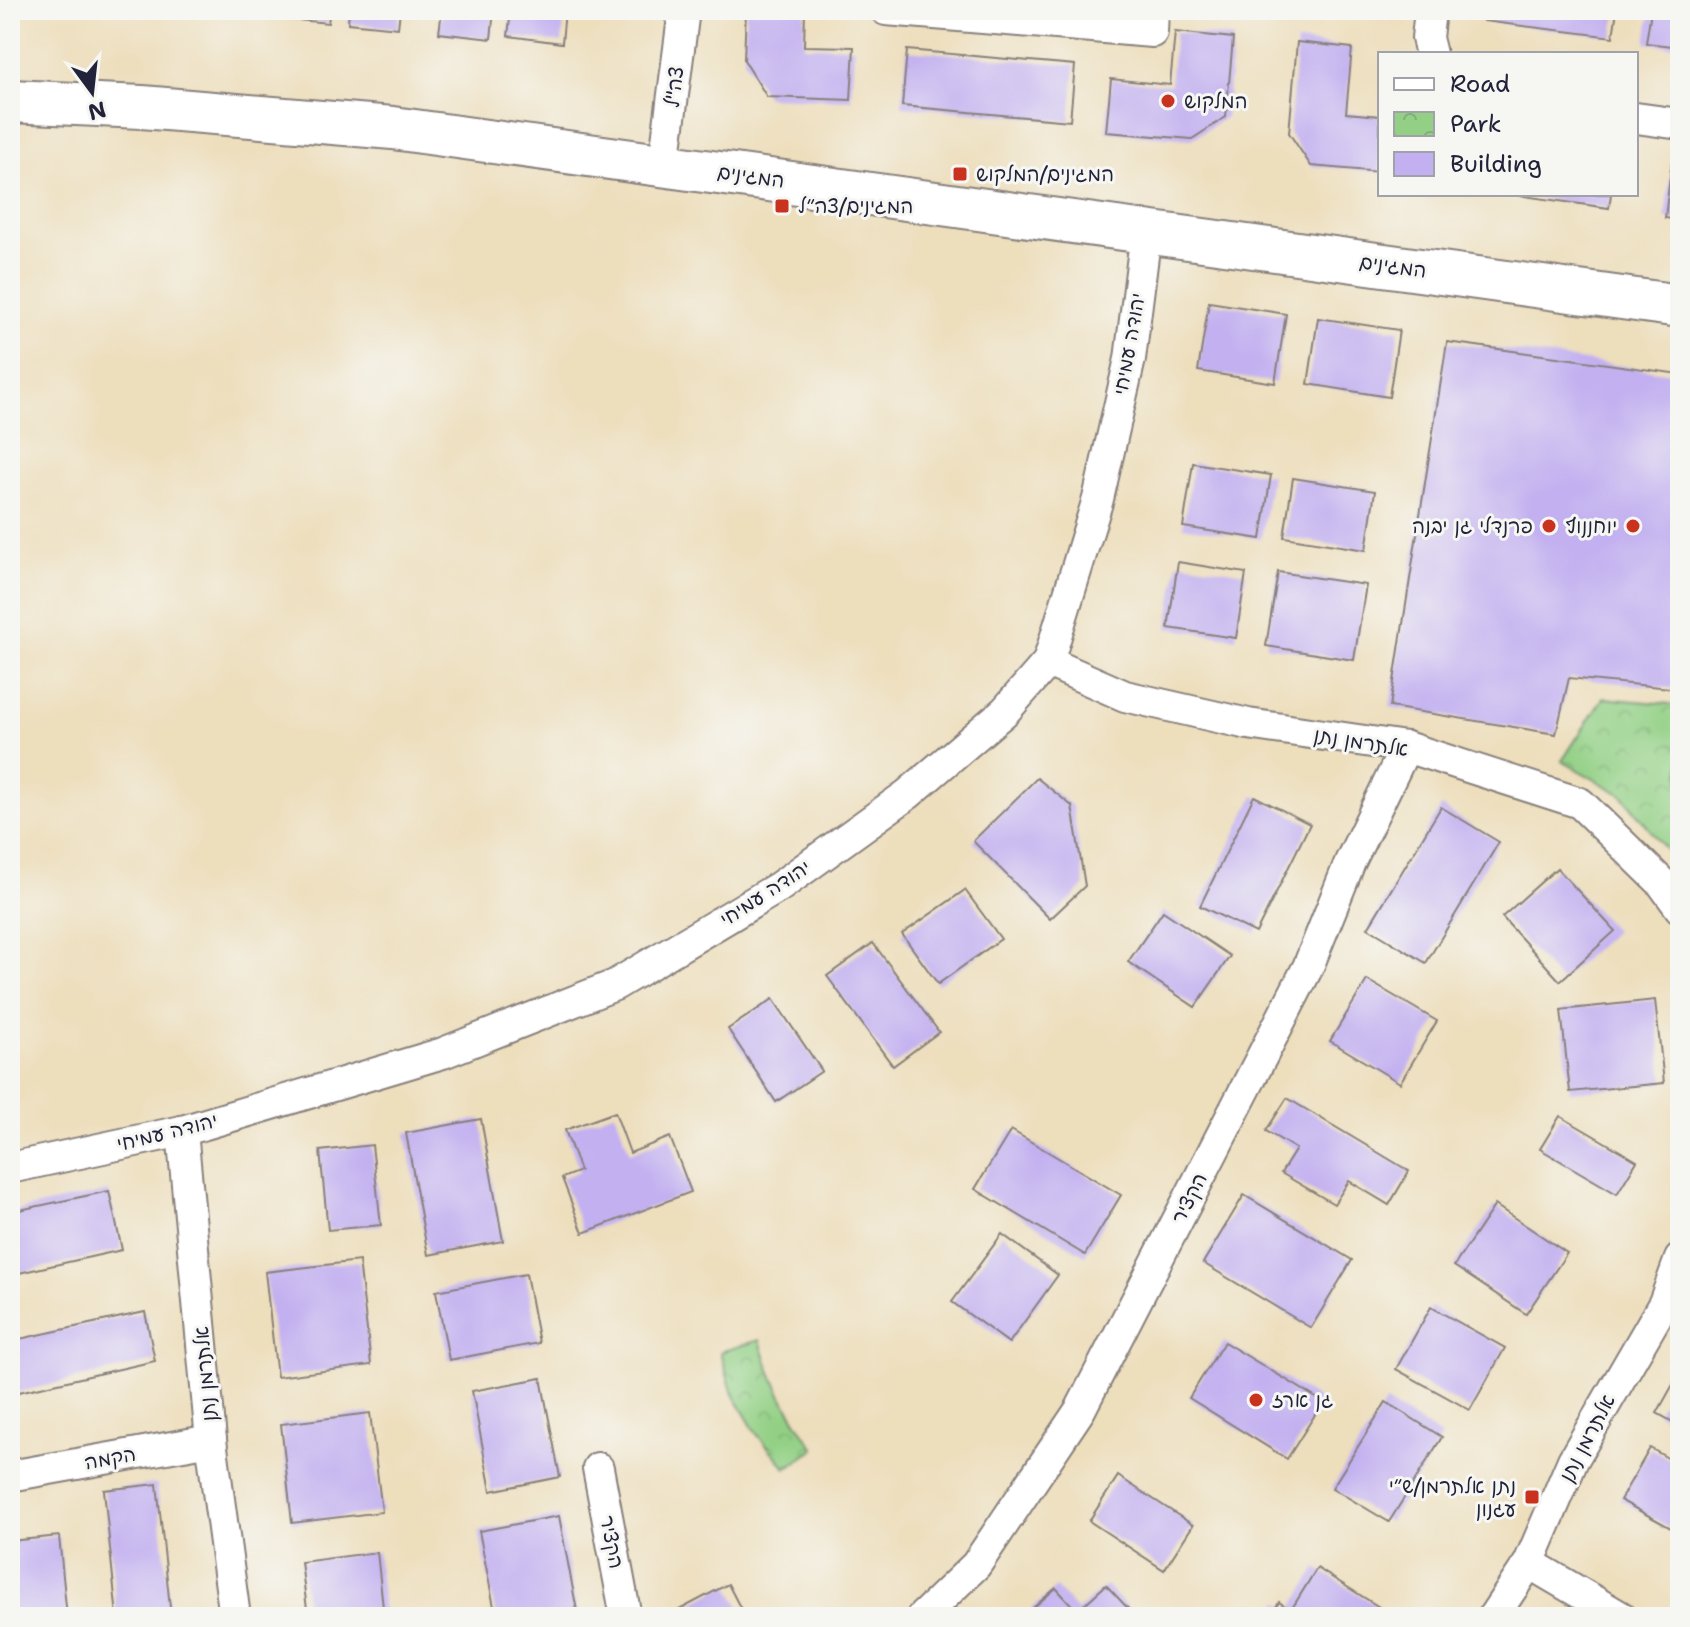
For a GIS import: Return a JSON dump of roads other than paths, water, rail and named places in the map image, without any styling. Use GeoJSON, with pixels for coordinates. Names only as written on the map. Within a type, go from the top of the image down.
{"type":"FeatureCollection","features":[{"type":"Feature","properties":{"kind":"street","name":"צה\"ל"},"geometry":{"type":"LineString","coordinates":[[664,164],[684,10]]}},
{"type":"Feature","properties":{"kind":"street"},"geometry":{"type":"LineString","coordinates":[[886,10],[1152,32],[1153,10]]}},
{"type":"Feature","properties":{"kind":"street"},"geometry":{"type":"LineString","coordinates":[[1430,10],[1427,38],[1430,52]]}},
{"type":"Feature","properties":{"kind":"street","name":"המגינים"},"geometry":{"type":"LineString","coordinates":[[10,101],[142,107],[393,128],[1680,306]]}},
{"type":"Feature","properties":{"kind":"street"},"geometry":{"type":"LineString","coordinates":[[1638,118],[1680,124]]}},
{"type":"Feature","properties":{"kind":"street","name":"יהודה עמיחי"},"geometry":{"type":"LineString","coordinates":[[10,1168],[182,1131],[443,1053],[615,985],[779,887],[908,794],[1005,711],[1048,662],[1098,499],[1130,359],[1146,232]]}},
{"type":"Feature","properties":{"kind":"street","name":"אלתרמן נתן"},"geometry":{"type":"LineString","coordinates":[[1048,662],[1125,696],[1248,724],[1406,747],[1580,803],[1661,882],[1680,908]]}},
{"type":"Feature","properties":{"kind":"street","name":"הקציר"},"geometry":{"type":"LineString","coordinates":[[922,1617],[976,1565],[1080,1410],[1308,967],[1350,862],[1406,747]]}},
{"type":"Feature","properties":{"kind":"street","name":"אלתרמן נתן"},"geometry":{"type":"LineString","coordinates":[[182,1131],[211,1440],[235,1617]]}},
{"type":"Feature","properties":{"kind":"street","name":"אלתרמן נתן"},"geometry":{"type":"LineString","coordinates":[[1493,1617],[1529,1563],[1573,1460],[1672,1307],[1680,1259]]}},
{"type":"Feature","properties":{"kind":"street","name":"הקמה"},"geometry":{"type":"LineString","coordinates":[[10,1476],[211,1440]]}},
{"type":"Feature","properties":{"kind":"street","name":"הקציר"},"geometry":{"type":"LineString","coordinates":[[598,1468],[626,1617]]}},
{"type":"Feature","properties":{"kind":"street"},"geometry":{"type":"LineString","coordinates":[[1529,1563],[1621,1617]]}},
{"type":"Feature","properties":{"kind":"place","name":"המלקוש"},"geometry":{"type":"Point","coordinates":[1168,101]}},
{"type":"Feature","properties":{"kind":"place","name":"המגינים/המלקוש"},"geometry":{"type":"Point","coordinates":[960,174]}},
{"type":"Feature","properties":{"kind":"place","name":"המגינים/צה״ל"},"geometry":{"type":"Point","coordinates":[782,206]}},
{"type":"Feature","properties":{"kind":"place","name":"פרנדלי גן יבנה"},"geometry":{"type":"Point","coordinates":[1549,526]}},
{"type":"Feature","properties":{"kind":"place","name":"יוחננוף"},"geometry":{"type":"Point","coordinates":[1633,526]}},
{"type":"Feature","properties":{"kind":"place","name":"גן ארז"},"geometry":{"type":"Point","coordinates":[1256,1400]}},
{"type":"Feature","properties":{"kind":"place","name":"נתן אלתרמן/ש״י עגנון"},"geometry":{"type":"Point","coordinates":[1532,1497]}}]}
